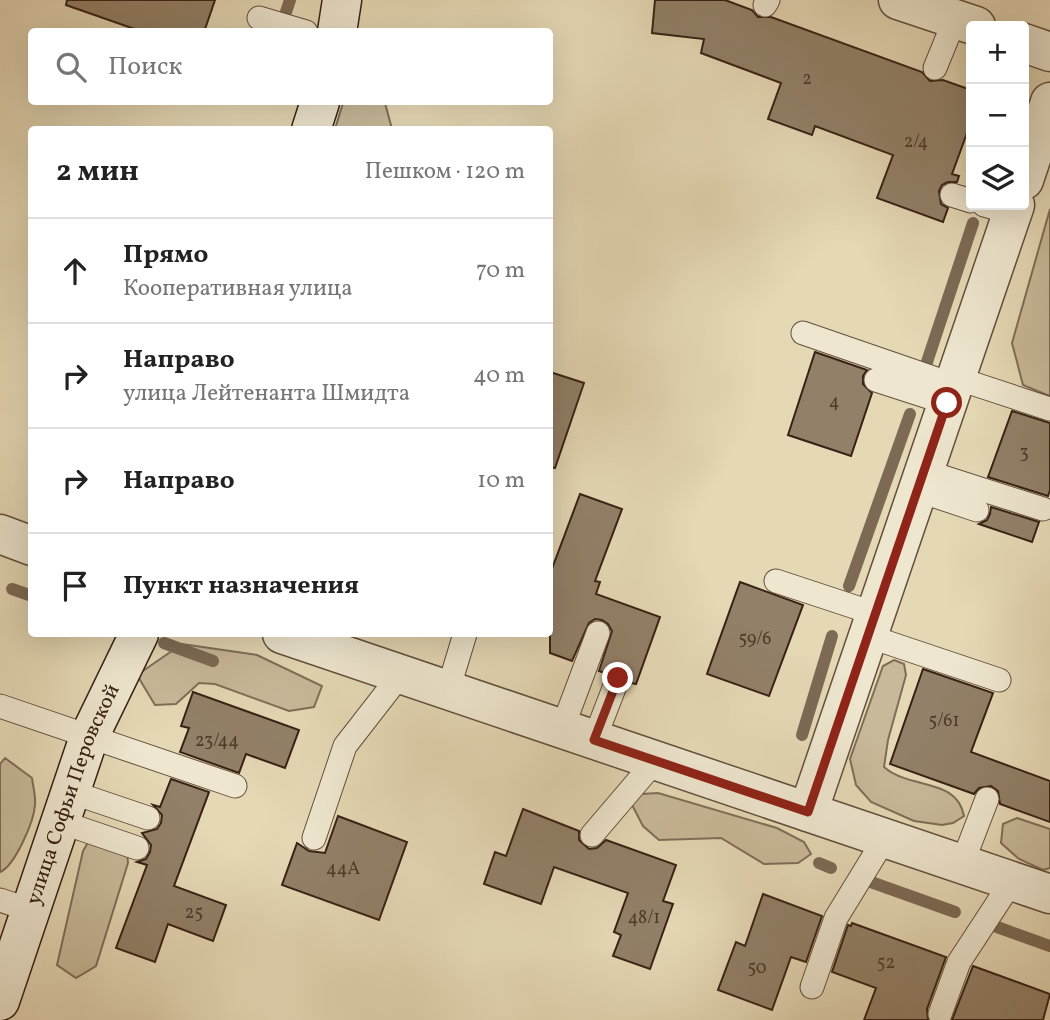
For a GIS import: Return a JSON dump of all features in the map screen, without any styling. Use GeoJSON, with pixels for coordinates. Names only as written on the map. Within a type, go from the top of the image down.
{"type":"FeatureCollection","features":[{"type":"Feature","properties":{"kind":"street"},"geometry":{"type":"LineString","coordinates":[[338,28],[342,0]]}},
{"type":"Feature","properties":{"kind":"street"},"geometry":{"type":"LineString","coordinates":[[898,0],[966,23]]}},
{"type":"Feature","properties":{"kind":"street"},"geometry":{"type":"LineString","coordinates":[[1029,45],[1050,52]]}},
{"type":"Feature","properties":{"kind":"street"},"geometry":{"type":"LineString","coordinates":[[1029,153],[1050,102]]}},
{"type":"Feature","properties":{"kind":"street"},"geometry":{"type":"LineString","coordinates":[[808,812],[953,389],[1006,210]]}},
{"type":"Feature","properties":{"kind":"street"},"geometry":{"type":"LineString","coordinates":[[0,534],[28,544]]}},
{"type":"Feature","properties":{"kind":"street","name":"улица Софьи Перовской"},"geometry":{"type":"LineString","coordinates":[[0,1001],[15,905],[66,807],[89,737],[138,637]]}},
{"type":"Feature","properties":{"kind":"street"},"geometry":{"type":"LineString","coordinates":[[294,637],[1050,894]]}},
{"type":"Feature","properties":{"kind":"lane"},"geometry":{"type":"LineString","coordinates":[[259,18],[293,28]]}},
{"type":"Feature","properties":{"kind":"lane"},"geometry":{"type":"LineString","coordinates":[[935,68],[966,23]]}},
{"type":"Feature","properties":{"kind":"lane"},"geometry":{"type":"LineString","coordinates":[[803,333],[953,389]]}},
{"type":"Feature","properties":{"kind":"lane"},"geometry":{"type":"LineString","coordinates":[[876,380],[953,389],[1050,409]]}},
{"type":"Feature","properties":{"kind":"lane"},"geometry":{"type":"LineString","coordinates":[[921,481],[1042,509]]}},
{"type":"Feature","properties":{"kind":"lane"},"geometry":{"type":"LineString","coordinates":[[921,481],[977,510]]}},
{"type":"Feature","properties":{"kind":"lane"},"geometry":{"type":"LineString","coordinates":[[776,581],[999,680]]}},
{"type":"Feature","properties":{"kind":"lane"},"geometry":{"type":"LineString","coordinates":[[578,734],[598,633]]}},
{"type":"Feature","properties":{"kind":"lane"},"geometry":{"type":"LineString","coordinates":[[447,690],[464,637]]}},
{"type":"Feature","properties":{"kind":"lane"},"geometry":{"type":"LineString","coordinates":[[314,838],[345,746],[401,674]]}},
{"type":"Feature","properties":{"kind":"lane"},"geometry":{"type":"LineString","coordinates":[[578,734],[618,678]]}},
{"type":"Feature","properties":{"kind":"lane"},"geometry":{"type":"LineString","coordinates":[[0,706],[235,786]]}},
{"type":"Feature","properties":{"kind":"lane"},"geometry":{"type":"LineString","coordinates":[[592,835],[656,760]]}},
{"type":"Feature","properties":{"kind":"lane"},"geometry":{"type":"LineString","coordinates":[[962,864],[987,799]]}},
{"type":"Feature","properties":{"kind":"lane"},"geometry":{"type":"LineString","coordinates":[[66,807],[148,818]]}},
{"type":"Feature","properties":{"kind":"lane"},"geometry":{"type":"LineString","coordinates":[[66,807],[137,848]]}},
{"type":"Feature","properties":{"kind":"lane"},"geometry":{"type":"LineString","coordinates":[[812,987],[836,918],[885,838]]}},
{"type":"Feature","properties":{"kind":"lane"},"geometry":{"type":"LineString","coordinates":[[940,1014],[959,962],[1012,881]]}},
{"type":"Feature","properties":{"kind":"shaded area"},"geometry":{"type":"Polygon","coordinates":[[[342,105],[386,105],[391,126],[336,126],[342,105]]]}},
{"type":"Feature","properties":{"kind":"shaded area"},"geometry":{"type":"Polygon","coordinates":[[[1050,209],[1050,396],[1023,385],[1012,343],[1050,209]]]}},
{"type":"Feature","properties":{"kind":"shaded area"},"geometry":{"type":"Polygon","coordinates":[[[182,644],[257,655],[322,686],[314,707],[289,711],[215,684],[199,683],[176,704],[155,705],[137,675],[182,644]]]}},
{"type":"Feature","properties":{"kind":"shaded area"},"geometry":{"type":"Polygon","coordinates":[[[894,660],[904,664],[906,675],[888,740],[884,767],[906,779],[942,789],[952,795],[960,804],[964,816],[953,823],[942,825],[914,821],[871,802],[856,785],[850,759],[883,666],[894,660]]]}},
{"type":"Feature","properties":{"kind":"shaded area"},"geometry":{"type":"Polygon","coordinates":[[[5,758],[32,778],[35,802],[23,842],[12,861],[0,872],[0,764],[5,758]]]}},
{"type":"Feature","properties":{"kind":"shaded area"},"geometry":{"type":"Polygon","coordinates":[[[658,793],[777,828],[804,842],[811,854],[798,863],[764,864],[721,838],[659,840],[643,826],[629,799],[641,794],[658,793]]]}},
{"type":"Feature","properties":{"kind":"shaded area"},"geometry":{"type":"Polygon","coordinates":[[[1017,818],[1050,829],[1050,868],[1043,870],[1019,859],[1001,843],[1003,824],[1017,818]]]}},
{"type":"Feature","properties":{"kind":"shaded area"},"geometry":{"type":"Polygon","coordinates":[[[98,825],[127,853],[128,863],[96,966],[76,978],[57,965],[83,851],[98,825]]]}},
{"type":"Feature","properties":{"kind":"building"},"geometry":{"type":"Polygon","coordinates":[[[67,0],[215,0],[205,28],[132,28],[66,5],[67,0]]]}},
{"type":"Feature","properties":{"kind":"building"},"geometry":{"type":"Polygon","coordinates":[[[655,0],[725,0],[752,10],[758,17],[771,17],[922,72],[930,81],[943,80],[966,88],[966,136],[952,174],[959,176],[957,182],[942,185],[939,191],[941,204],[948,208],[943,222],[877,198],[893,155],[815,126],[812,135],[768,119],[781,83],[701,53],[704,39],[652,33],[655,0]]]}},
{"type":"Feature","properties":{"kind":"building"},"geometry":{"type":"Polygon","coordinates":[[[815,352],[867,370],[863,376],[863,384],[872,393],[851,456],[788,435],[815,352]]]}},
{"type":"Feature","properties":{"kind":"building"},"geometry":{"type":"Polygon","coordinates":[[[553,373],[584,383],[553,468],[553,373]]]}},
{"type":"Feature","properties":{"kind":"building"},"geometry":{"type":"Polygon","coordinates":[[[1012,411],[1050,423],[1048,496],[988,477],[1012,411]]]}},
{"type":"Feature","properties":{"kind":"building"},"geometry":{"type":"Polygon","coordinates":[[[580,494],[622,509],[595,581],[600,582],[596,594],[660,617],[636,684],[631,683],[629,670],[622,665],[610,667],[605,673],[599,671],[612,631],[602,620],[595,619],[589,623],[572,661],[550,653],[550,637],[553,637],[553,566],[580,494]]]}},
{"type":"Feature","properties":{"kind":"building"},"geometry":{"type":"Polygon","coordinates":[[[991,507],[1039,522],[1032,542],[979,524],[987,520],[991,507]]]}},
{"type":"Feature","properties":{"kind":"building"},"geometry":{"type":"Polygon","coordinates":[[[740,582],[803,605],[769,696],[707,674],[740,582]]]}},
{"type":"Feature","properties":{"kind":"building"},"geometry":{"type":"Polygon","coordinates":[[[923,669],[993,693],[971,752],[1050,781],[1050,822],[1000,804],[998,791],[991,786],[979,788],[974,794],[890,764],[923,669]]]}},
{"type":"Feature","properties":{"kind":"building"},"geometry":{"type":"Polygon","coordinates":[[[193,692],[299,730],[285,768],[246,754],[239,773],[180,752],[189,728],[181,726],[193,692]]]}},
{"type":"Feature","properties":{"kind":"building"},"geometry":{"type":"Polygon","coordinates":[[[171,779],[209,792],[174,886],[226,905],[213,941],[168,924],[155,962],[116,948],[147,865],[137,862],[146,859],[150,852],[151,845],[142,833],[157,829],[161,823],[162,815],[153,805],[160,807],[171,779]]]}},
{"type":"Feature","properties":{"kind":"building"},"geometry":{"type":"Polygon","coordinates":[[[523,809],[579,831],[579,840],[589,849],[597,848],[606,840],[676,865],[663,901],[673,904],[650,969],[613,956],[621,935],[614,932],[628,893],[554,867],[541,904],[484,884],[495,852],[506,856],[523,809]]]}},
{"type":"Feature","properties":{"kind":"building"},"geometry":{"type":"Polygon","coordinates":[[[338,816],[407,842],[379,920],[282,885],[297,843],[309,851],[325,853],[338,816]]]}},
{"type":"Feature","properties":{"kind":"building"},"geometry":{"type":"Polygon","coordinates":[[[763,894],[822,916],[806,962],[791,957],[772,1010],[718,990],[736,942],[745,946],[763,894]]]}},
{"type":"Feature","properties":{"kind":"building"},"geometry":{"type":"Polygon","coordinates":[[[852,923],[946,957],[927,1009],[928,1020],[864,1020],[876,988],[832,972],[848,925],[851,926],[852,923]]]}},
{"type":"Feature","properties":{"kind":"building"},"geometry":{"type":"Polygon","coordinates":[[[973,966],[1050,994],[1043,1020],[952,1020],[973,966]]]}},
{"type":"Feature","properties":{"kind":"waterway"},"geometry":{"type":"LineString","coordinates":[[286,12],[290,0]]}},
{"type":"Feature","properties":{"kind":"waterway"},"geometry":{"type":"LineString","coordinates":[[926,365],[973,223]]}},
{"type":"Feature","properties":{"kind":"waterway"},"geometry":{"type":"LineString","coordinates":[[849,586],[910,414]]}},
{"type":"Feature","properties":{"kind":"waterway"},"geometry":{"type":"LineString","coordinates":[[12,589],[28,595]]}},
{"type":"Feature","properties":{"kind":"waterway"},"geometry":{"type":"LineString","coordinates":[[802,735],[832,636]]}},
{"type":"Feature","properties":{"kind":"waterway"},"geometry":{"type":"LineString","coordinates":[[164,643],[213,661]]}},
{"type":"Feature","properties":{"kind":"waterway"},"geometry":{"type":"LineString","coordinates":[[819,863],[831,868]]}},
{"type":"Feature","properties":{"kind":"waterway"},"geometry":{"type":"LineString","coordinates":[[868,881],[955,912]]}},
{"type":"Feature","properties":{"kind":"waterway"},"geometry":{"type":"LineString","coordinates":[[997,927],[1050,946]]}},
{"type":"Feature","properties":{"kind":"route"},"geometry":{"type":"LineString","coordinates":[[618,678],[594,740],[808,812],[947,403]]}}]}
